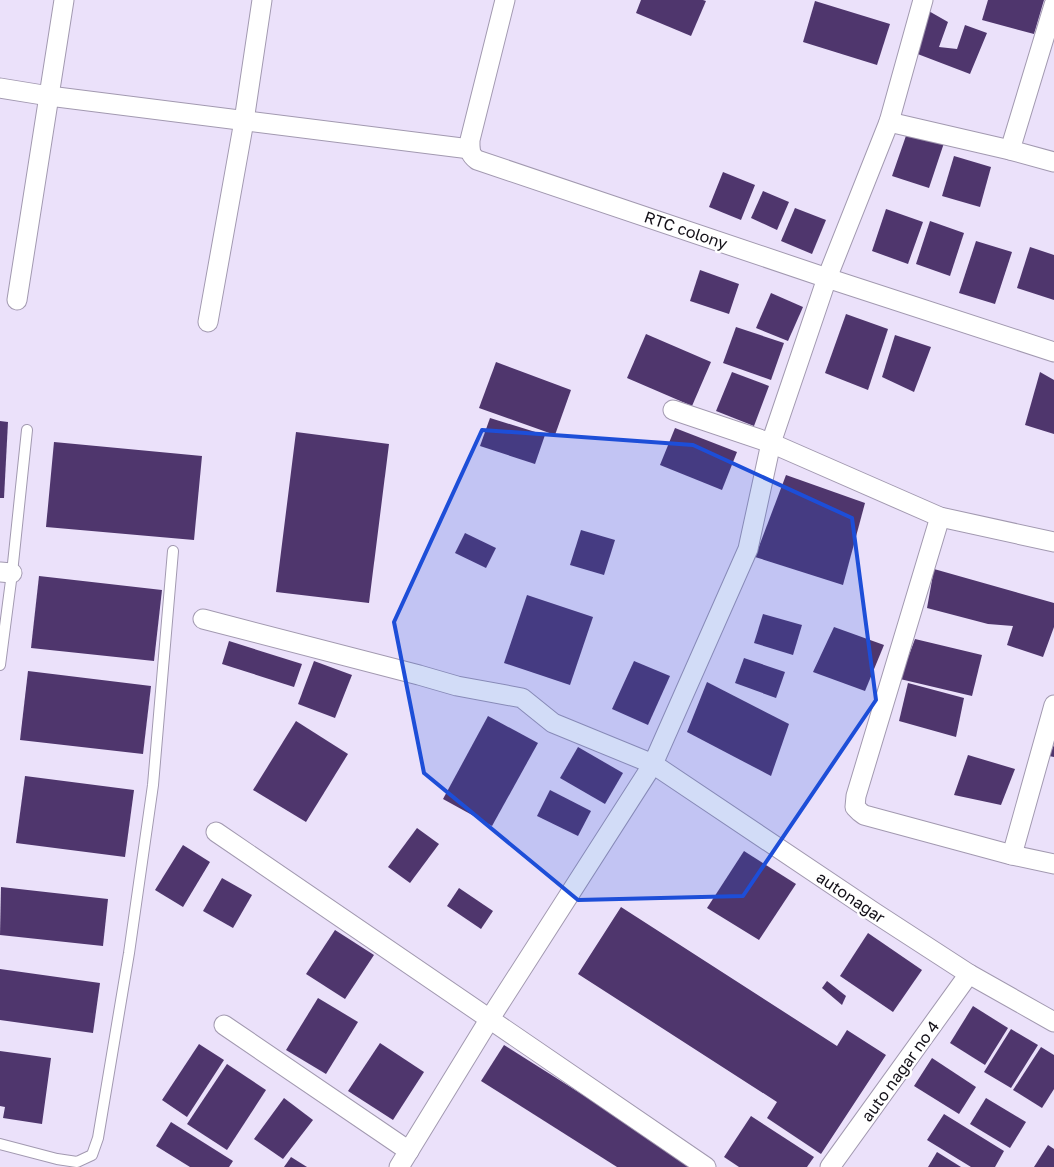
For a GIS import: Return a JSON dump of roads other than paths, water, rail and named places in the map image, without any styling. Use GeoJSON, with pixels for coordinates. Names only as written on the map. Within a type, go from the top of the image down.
{"type":"FeatureCollection","features":[{"type":"Feature","properties":{"kind":"street"},"geometry":{"type":"LineString","coordinates":[[17,300],[64,0]]}},
{"type":"Feature","properties":{"kind":"street"},"geometry":{"type":"LineString","coordinates":[[208,322],[244,121],[262,0]]}},
{"type":"Feature","properties":{"kind":"street"},"geometry":{"type":"LineString","coordinates":[[0,88],[49,96],[470,149],[470,140],[505,0]]}},
{"type":"Feature","properties":{"kind":"street"},"geometry":{"type":"LineString","coordinates":[[400,1167],[489,1020],[653,764],[748,549],[771,443],[827,278],[889,122],[923,0]]}},
{"type":"Feature","properties":{"kind":"street"},"geometry":{"type":"LineString","coordinates":[[1010,150],[1054,5]]}},
{"type":"Feature","properties":{"kind":"street"},"geometry":{"type":"LineString","coordinates":[[889,122],[1054,162]]}},
{"type":"Feature","properties":{"kind":"street","name":"RTC colony"},"geometry":{"type":"LineString","coordinates":[[470,149],[472,156],[477,160],[1054,352]]}},
{"type":"Feature","properties":{"kind":"street"},"geometry":{"type":"LineString","coordinates":[[673,410],[771,443],[940,517],[1054,542]]}},
{"type":"Feature","properties":{"kind":"street"},"geometry":{"type":"LineString","coordinates":[[940,517],[856,796],[856,807],[864,815],[1012,855],[1054,864]]}},
{"type":"Feature","properties":{"kind":"street","name":"autonagar"},"geometry":{"type":"LineString","coordinates":[[203,619],[457,686],[522,698],[553,722],[653,764],[875,913],[970,974],[1054,1022]]}},
{"type":"Feature","properties":{"kind":"street"},"geometry":{"type":"LineString","coordinates":[[1012,855],[1054,705]]}},
{"type":"Feature","properties":{"kind":"street"},"geometry":{"type":"LineString","coordinates":[[216,832],[706,1167]]}},
{"type":"Feature","properties":{"kind":"street","name":"auto nagar no 4"},"geometry":{"type":"LineString","coordinates":[[830,1167],[970,974]]}},
{"type":"Feature","properties":{"kind":"street"},"geometry":{"type":"LineString","coordinates":[[224,1025],[409,1151]]}},
{"type":"Feature","properties":{"kind":"lane"},"geometry":{"type":"LineString","coordinates":[[0,665],[6,573],[27,430]]}},
{"type":"Feature","properties":{"kind":"lane"},"geometry":{"type":"LineString","coordinates":[[0,1144],[57,1159],[77,1162],[92,1155],[98,1138],[129,952],[153,785],[173,551]]}}]}
